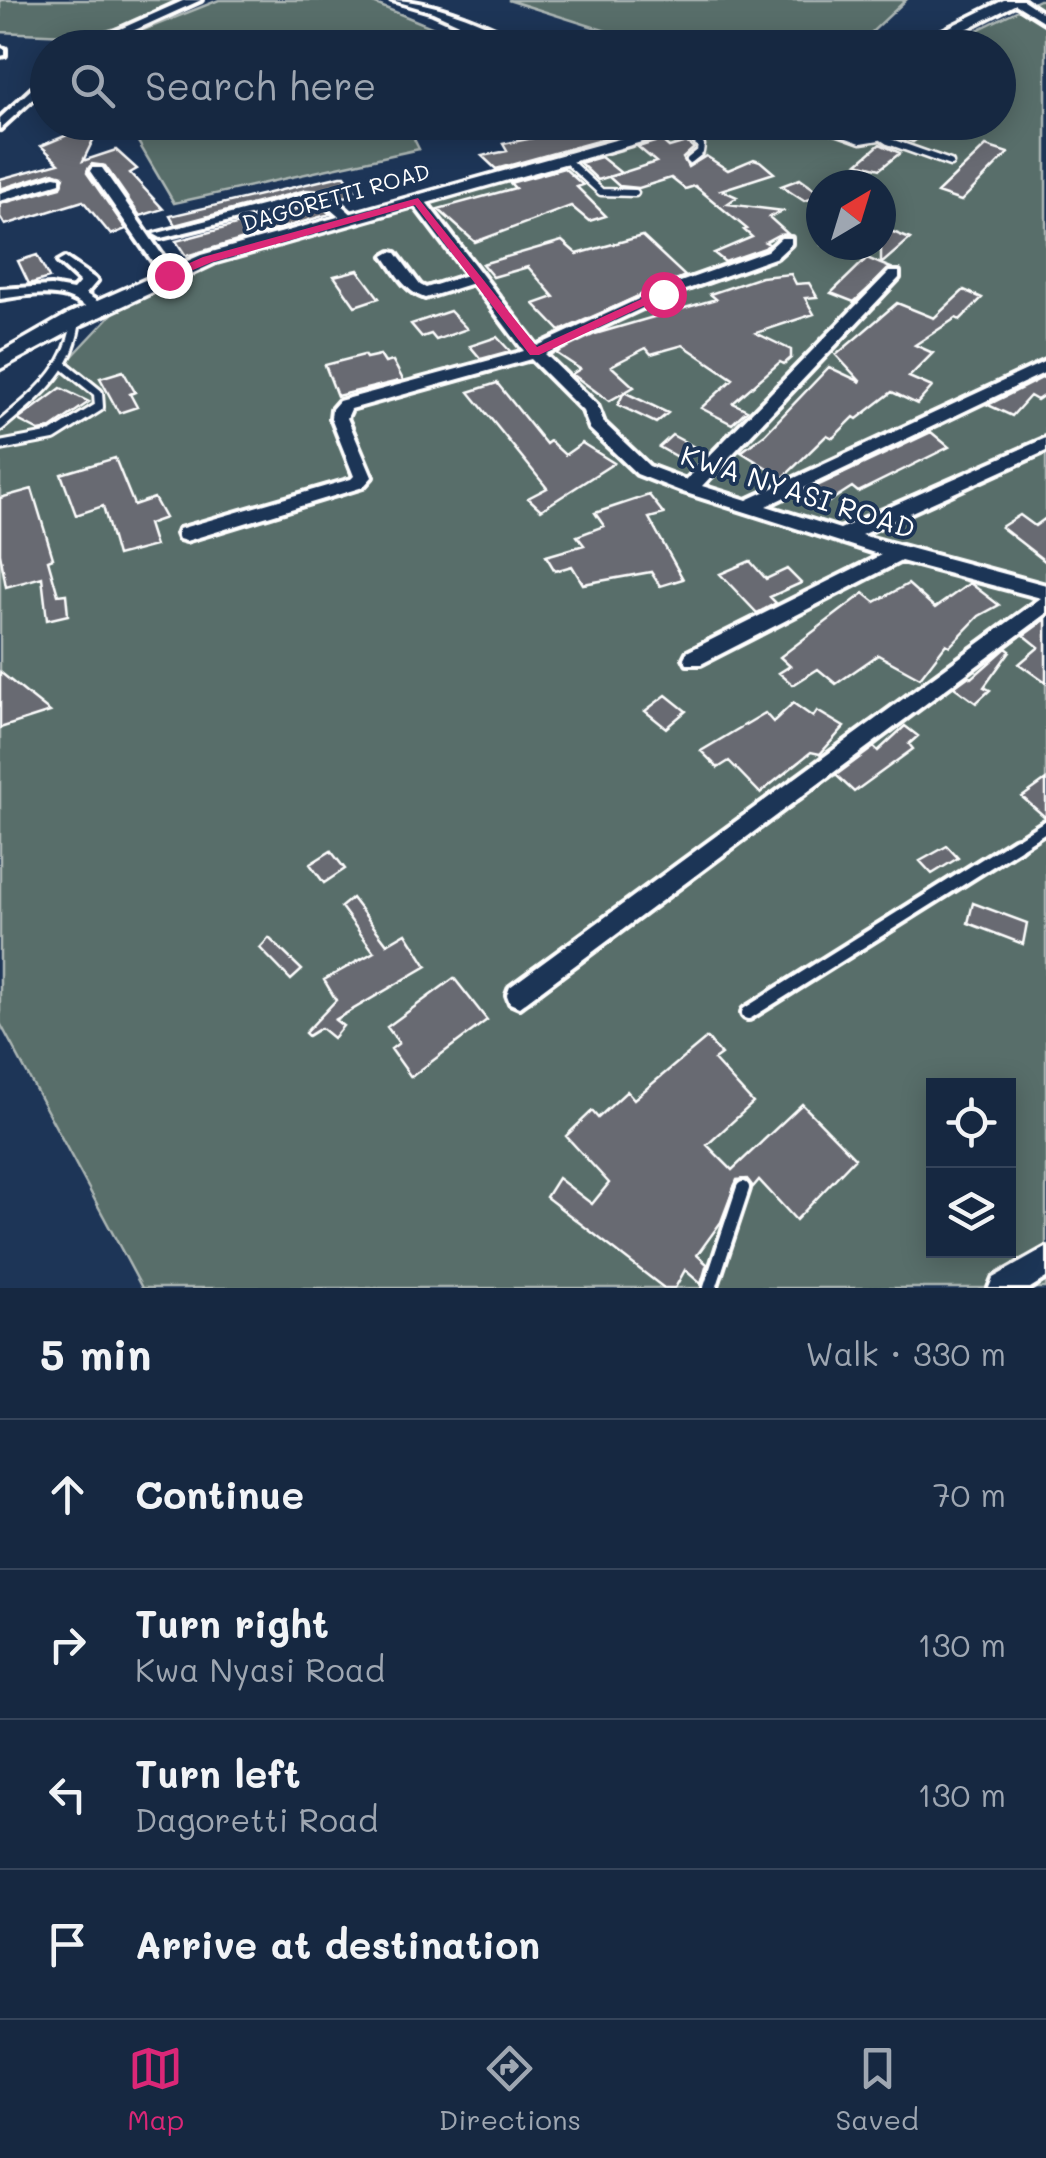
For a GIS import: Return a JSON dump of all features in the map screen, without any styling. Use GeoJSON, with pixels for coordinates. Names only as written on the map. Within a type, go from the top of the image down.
{"type":"FeatureCollection","features":[{"type":"Feature","properties":{"kind":"main road"},"geometry":{"type":"LineString","coordinates":[[953,30],[1016,0]]}},
{"type":"Feature","properties":{"kind":"main road","name":"DAGORETTI ROAD"},"geometry":{"type":"LineString","coordinates":[[0,362],[98,308],[208,259],[633,140]]}},
{"type":"Feature","properties":{"kind":"street"},"geometry":{"type":"LineString","coordinates":[[126,30],[196,0]]}},
{"type":"Feature","properties":{"kind":"street"},"geometry":{"type":"LineString","coordinates":[[398,0],[437,10],[482,30]]}},
{"type":"Feature","properties":{"kind":"street"},"geometry":{"type":"LineString","coordinates":[[1016,0],[1046,20]]}},
{"type":"Feature","properties":{"kind":"street"},"geometry":{"type":"LineString","coordinates":[[0,125],[30,96]]}},
{"type":"Feature","properties":{"kind":"street"},"geometry":{"type":"LineString","coordinates":[[97,171],[169,275]]}},
{"type":"Feature","properties":{"kind":"street"},"geometry":{"type":"LineString","coordinates":[[0,197],[55,180]]}},
{"type":"Feature","properties":{"kind":"street"},"geometry":{"type":"LineString","coordinates":[[161,234],[308,198],[325,198],[349,218]]}},
{"type":"Feature","properties":{"kind":"street","name":"KWA NYASI ROAD"},"geometry":{"type":"LineString","coordinates":[[418,201],[534,352],[591,408],[596,425],[642,470],[899,554],[1046,592]]}},
{"type":"Feature","properties":{"kind":"street"},"geometry":{"type":"LineString","coordinates":[[186,534],[356,483],[363,477],[339,418],[345,405],[534,352],[663,294],[772,254],[786,241]]}},
{"type":"Feature","properties":{"kind":"street"},"geometry":{"type":"LineString","coordinates":[[391,256],[415,288],[425,293],[476,277]]}},
{"type":"Feature","properties":{"kind":"street"},"geometry":{"type":"LineString","coordinates":[[65,262],[90,281],[78,294]]}},
{"type":"Feature","properties":{"kind":"street"},"geometry":{"type":"LineString","coordinates":[[689,488],[894,275]]}},
{"type":"Feature","properties":{"kind":"street"},"geometry":{"type":"LineString","coordinates":[[0,294],[38,290],[78,294],[98,308]]}},
{"type":"Feature","properties":{"kind":"street"},"geometry":{"type":"LineString","coordinates":[[752,505],[1046,366]]}},
{"type":"Feature","properties":{"kind":"street"},"geometry":{"type":"LineString","coordinates":[[846,534],[1046,444]]}},
{"type":"Feature","properties":{"kind":"street"},"geometry":{"type":"LineString","coordinates":[[694,658],[899,554]]}},
{"type":"Feature","properties":{"kind":"street"},"geometry":{"type":"LineString","coordinates":[[519,995],[1046,604]]}},
{"type":"Feature","properties":{"kind":"street"},"geometry":{"type":"LineString","coordinates":[[1003,1288],[1046,1262]]}},
{"type":"Feature","properties":{"kind":"lane"},"geometry":{"type":"LineString","coordinates":[[690,160],[700,152],[701,145],[695,140]]}},
{"type":"Feature","properties":{"kind":"lane"},"geometry":{"type":"LineString","coordinates":[[888,140],[950,163]]}},
{"type":"Feature","properties":{"kind":"lane"},"geometry":{"type":"LineString","coordinates":[[564,158],[601,192],[635,193]]}},
{"type":"Feature","properties":{"kind":"lane"},"geometry":{"type":"LineString","coordinates":[[0,426],[66,367],[76,346],[76,319]]}},
{"type":"Feature","properties":{"kind":"lane"},"geometry":{"type":"LineString","coordinates":[[0,446],[42,441],[69,432],[99,407],[98,393],[66,367]]}},
{"type":"Feature","properties":{"kind":"lane"},"geometry":{"type":"LineString","coordinates":[[748,1014],[1046,826]]}},
{"type":"Feature","properties":{"kind":"lane"},"geometry":{"type":"LineString","coordinates":[[710,1288],[743,1188]]}},
{"type":"Feature","properties":{"kind":"green space"},"geometry":{"type":"Polygon","coordinates":[[[0,0],[204,0],[109,30],[0,32],[0,0]]]}},
{"type":"Feature","properties":{"kind":"green space"},"geometry":{"type":"Polygon","coordinates":[[[219,0],[366,0],[439,30],[144,30],[219,0]]]}},
{"type":"Feature","properties":{"kind":"green space"},"geometry":{"type":"Polygon","coordinates":[[[508,0],[906,0],[874,30],[603,30],[508,0]]]}},
{"type":"Feature","properties":{"kind":"green space"},"geometry":{"type":"Polygon","coordinates":[[[1046,0],[1046,1288],[142,1288],[0,1023],[0,433],[146,278],[573,149],[624,140],[1016,140],[1016,30],[977,30],[1046,0]]]}},
{"type":"Feature","properties":{"kind":"green space"},"geometry":{"type":"Polygon","coordinates":[[[137,140],[414,140],[419,149],[174,203],[137,140]]]}},
{"type":"Feature","properties":{"kind":"building"},"geometry":{"type":"Polygon","coordinates":[[[55,140],[93,140],[83,161],[116,150],[137,169],[130,173],[163,209],[140,216],[105,166],[92,164],[87,173],[126,229],[111,235],[83,201],[5,225],[0,217],[0,204],[61,187],[64,177],[54,172],[0,189],[0,179],[59,163],[41,146],[55,140]]]}},
{"type":"Feature","properties":{"kind":"building"},"geometry":{"type":"Polygon","coordinates":[[[523,140],[601,140],[496,169],[482,156],[507,151],[503,144],[523,140]]]}},
{"type":"Feature","properties":{"kind":"building"},"geometry":{"type":"Polygon","coordinates":[[[661,140],[669,147],[686,142],[694,148],[683,158],[688,167],[706,156],[728,170],[754,159],[760,161],[774,173],[721,190],[737,197],[727,204],[783,211],[769,217],[788,234],[765,242],[769,244],[765,248],[725,262],[714,253],[752,237],[695,186],[685,189],[671,178],[639,188],[619,186],[609,177],[656,162],[638,147],[661,140]]]}},
{"type":"Feature","properties":{"kind":"building"},"geometry":{"type":"Polygon","coordinates":[[[880,144],[900,153],[880,169],[858,163],[880,144]]]}},
{"type":"Feature","properties":{"kind":"building"},"geometry":{"type":"Polygon","coordinates":[[[986,146],[1008,153],[961,201],[937,193],[986,146]]]}},
{"type":"Feature","properties":{"kind":"building"},"geometry":{"type":"Polygon","coordinates":[[[601,157],[621,173],[598,180],[580,163],[601,157]]]}},
{"type":"Feature","properties":{"kind":"building"},"geometry":{"type":"Polygon","coordinates":[[[564,168],[583,185],[577,187],[606,216],[589,221],[571,206],[475,242],[438,209],[515,188],[510,183],[564,168]]]}},
{"type":"Feature","properties":{"kind":"building"},"geometry":{"type":"Polygon","coordinates":[[[341,176],[357,194],[339,198],[330,191],[306,190],[175,225],[170,216],[341,176]]]}},
{"type":"Feature","properties":{"kind":"building"},"geometry":{"type":"Polygon","coordinates":[[[800,179],[806,183],[806,200],[804,201],[781,186],[800,179]]]}},
{"type":"Feature","properties":{"kind":"building"},"geometry":{"type":"Polygon","coordinates":[[[307,206],[321,206],[330,214],[186,256],[176,241],[307,206]]]}},
{"type":"Feature","properties":{"kind":"building"},"geometry":{"type":"Polygon","coordinates":[[[896,233],[910,239],[896,251],[896,233]]]}},
{"type":"Feature","properties":{"kind":"building"},"geometry":{"type":"Polygon","coordinates":[[[642,236],[685,276],[560,331],[534,304],[554,297],[528,267],[493,277],[482,264],[562,241],[577,254],[642,236]]]}},
{"type":"Feature","properties":{"kind":"building"},"geometry":{"type":"Polygon","coordinates":[[[37,255],[49,278],[29,284],[18,261],[37,255]]]}},
{"type":"Feature","properties":{"kind":"building"},"geometry":{"type":"Polygon","coordinates":[[[865,260],[891,268],[854,302],[831,293],[865,260]]]}},
{"type":"Feature","properties":{"kind":"building"},"geometry":{"type":"Polygon","coordinates":[[[358,270],[379,298],[355,306],[334,276],[358,270]]]}},
{"type":"Feature","properties":{"kind":"building"},"geometry":{"type":"Polygon","coordinates":[[[791,274],[796,284],[809,283],[817,297],[805,298],[814,314],[756,333],[791,350],[791,358],[784,364],[780,362],[733,403],[747,410],[732,424],[701,408],[733,379],[683,345],[651,354],[646,348],[611,366],[634,387],[609,401],[572,374],[580,369],[556,353],[595,334],[716,299],[710,294],[761,277],[791,274]]]}},
{"type":"Feature","properties":{"kind":"building"},"geometry":{"type":"Polygon","coordinates":[[[964,290],[982,298],[960,320],[956,318],[915,345],[933,353],[909,377],[932,387],[917,404],[892,392],[857,419],[854,417],[833,438],[827,435],[783,478],[741,452],[765,434],[829,367],[861,382],[836,355],[897,303],[934,318],[964,290]]]}},
{"type":"Feature","properties":{"kind":"building"},"geometry":{"type":"Polygon","coordinates":[[[450,311],[467,329],[436,340],[431,334],[422,337],[411,324],[450,311]]]}},
{"type":"Feature","properties":{"kind":"building"},"geometry":{"type":"Polygon","coordinates":[[[497,337],[510,351],[481,359],[470,346],[497,337]]]}},
{"type":"Feature","properties":{"kind":"building"},"geometry":{"type":"Polygon","coordinates":[[[380,355],[385,363],[393,361],[403,380],[337,396],[325,365],[380,355]]]}},
{"type":"Feature","properties":{"kind":"building"},"geometry":{"type":"Polygon","coordinates":[[[123,371],[135,392],[130,394],[137,407],[119,413],[100,378],[123,371]]]}},
{"type":"Feature","properties":{"kind":"building"},"geometry":{"type":"Polygon","coordinates":[[[1046,376],[1046,394],[1037,400],[1030,396],[1012,416],[988,405],[1046,376]]]}},
{"type":"Feature","properties":{"kind":"building"},"geometry":{"type":"Polygon","coordinates":[[[497,383],[546,444],[550,441],[565,455],[582,443],[614,463],[541,510],[528,498],[547,488],[469,392],[497,383]]]}},
{"type":"Feature","properties":{"kind":"building"},"geometry":{"type":"Polygon","coordinates":[[[61,388],[89,402],[50,429],[39,431],[18,420],[61,388]]]}},
{"type":"Feature","properties":{"kind":"building"},"geometry":{"type":"Polygon","coordinates":[[[624,392],[668,413],[656,423],[618,405],[624,392]]]}},
{"type":"Feature","properties":{"kind":"building"},"geometry":{"type":"Polygon","coordinates":[[[931,432],[949,447],[858,492],[852,487],[824,505],[804,492],[931,432]]]}},
{"type":"Feature","properties":{"kind":"building"},"geometry":{"type":"Polygon","coordinates":[[[672,435],[698,449],[684,461],[659,447],[672,435]]]}},
{"type":"Feature","properties":{"kind":"building"},"geometry":{"type":"Polygon","coordinates":[[[115,458],[134,505],[154,498],[165,518],[148,524],[155,546],[117,556],[103,506],[76,515],[61,474],[115,458]]]}},
{"type":"Feature","properties":{"kind":"building"},"geometry":{"type":"Polygon","coordinates":[[[32,489],[53,558],[48,560],[58,595],[66,594],[68,615],[47,620],[42,577],[6,587],[0,553],[0,498],[32,489]]]}},
{"type":"Feature","properties":{"kind":"building"},"geometry":{"type":"Polygon","coordinates":[[[649,495],[664,514],[649,518],[683,579],[660,586],[651,572],[583,584],[572,566],[555,571],[546,556],[584,545],[577,536],[604,526],[595,513],[649,495]]]}},
{"type":"Feature","properties":{"kind":"building"},"geometry":{"type":"Polygon","coordinates":[[[1020,515],[1035,526],[1046,518],[1046,562],[1001,527],[1020,515]]]}},
{"type":"Feature","properties":{"kind":"building"},"geometry":{"type":"Polygon","coordinates":[[[750,561],[766,579],[787,569],[801,583],[770,597],[776,603],[757,613],[720,574],[750,561]]]}},
{"type":"Feature","properties":{"kind":"building"},"geometry":{"type":"Polygon","coordinates":[[[970,583],[999,605],[979,616],[950,646],[946,644],[920,678],[878,655],[836,684],[818,669],[793,685],[779,673],[790,666],[780,657],[864,593],[875,602],[908,584],[935,608],[970,583]]]}},
{"type":"Feature","properties":{"kind":"building"},"geometry":{"type":"Polygon","coordinates":[[[1046,619],[1046,683],[1019,664],[1039,647],[1024,635],[1046,619]]]}},
{"type":"Feature","properties":{"kind":"building"},"geometry":{"type":"Polygon","coordinates":[[[1006,648],[1010,651],[984,687],[990,690],[976,703],[954,687],[969,676],[972,678],[1006,648]]]}},
{"type":"Feature","properties":{"kind":"building"},"geometry":{"type":"Polygon","coordinates":[[[0,672],[26,693],[50,712],[0,728],[0,672]]]}},
{"type":"Feature","properties":{"kind":"building"},"geometry":{"type":"Polygon","coordinates":[[[666,695],[686,711],[666,728],[645,711],[666,695]]]}},
{"type":"Feature","properties":{"kind":"building"},"geometry":{"type":"Polygon","coordinates":[[[793,703],[813,717],[817,711],[844,727],[820,754],[811,752],[760,793],[729,761],[718,768],[701,751],[765,713],[773,722],[793,703]]]}},
{"type":"Feature","properties":{"kind":"building"},"geometry":{"type":"Polygon","coordinates":[[[905,726],[918,736],[909,744],[913,749],[854,792],[836,775],[874,747],[878,751],[905,726]]]}},
{"type":"Feature","properties":{"kind":"building"},"geometry":{"type":"Polygon","coordinates":[[[1046,780],[1046,817],[1045,817],[1022,797],[1046,780]]]}},
{"type":"Feature","properties":{"kind":"building"},"geometry":{"type":"Polygon","coordinates":[[[947,846],[958,858],[932,874],[920,861],[947,846]]]}},
{"type":"Feature","properties":{"kind":"building"},"geometry":{"type":"Polygon","coordinates":[[[331,851],[345,869],[324,883],[310,864],[331,851]]]}},
{"type":"Feature","properties":{"kind":"building"},"geometry":{"type":"Polygon","coordinates":[[[352,898],[387,944],[406,933],[427,966],[335,1020],[343,1026],[333,1038],[321,1028],[308,1036],[305,1033],[336,1000],[324,980],[374,952],[341,907],[352,898]]]}},
{"type":"Feature","properties":{"kind":"building"},"geometry":{"type":"Polygon","coordinates":[[[973,903],[1027,923],[1023,944],[968,923],[973,903]]]}},
{"type":"Feature","properties":{"kind":"building"},"geometry":{"type":"Polygon","coordinates":[[[269,938],[302,970],[291,980],[260,948],[269,938]]]}},
{"type":"Feature","properties":{"kind":"building"},"geometry":{"type":"Polygon","coordinates":[[[454,978],[487,1020],[411,1077],[391,1049],[399,1043],[387,1027],[454,978]]]}},
{"type":"Feature","properties":{"kind":"building"},"geometry":{"type":"Polygon","coordinates":[[[707,1038],[721,1055],[714,1060],[753,1103],[707,1145],[732,1170],[802,1104],[855,1158],[796,1220],[759,1180],[753,1187],[747,1179],[737,1180],[721,1222],[697,1255],[707,1264],[701,1284],[685,1270],[675,1288],[664,1288],[546,1197],[558,1178],[592,1204],[609,1183],[566,1136],[592,1111],[598,1118],[627,1091],[634,1099],[707,1038]]]}},
{"type":"Feature","properties":{"kind":"route"},"geometry":{"type":"LineString","coordinates":[[169,275],[208,259],[418,201],[534,352],[663,294]]}}]}
